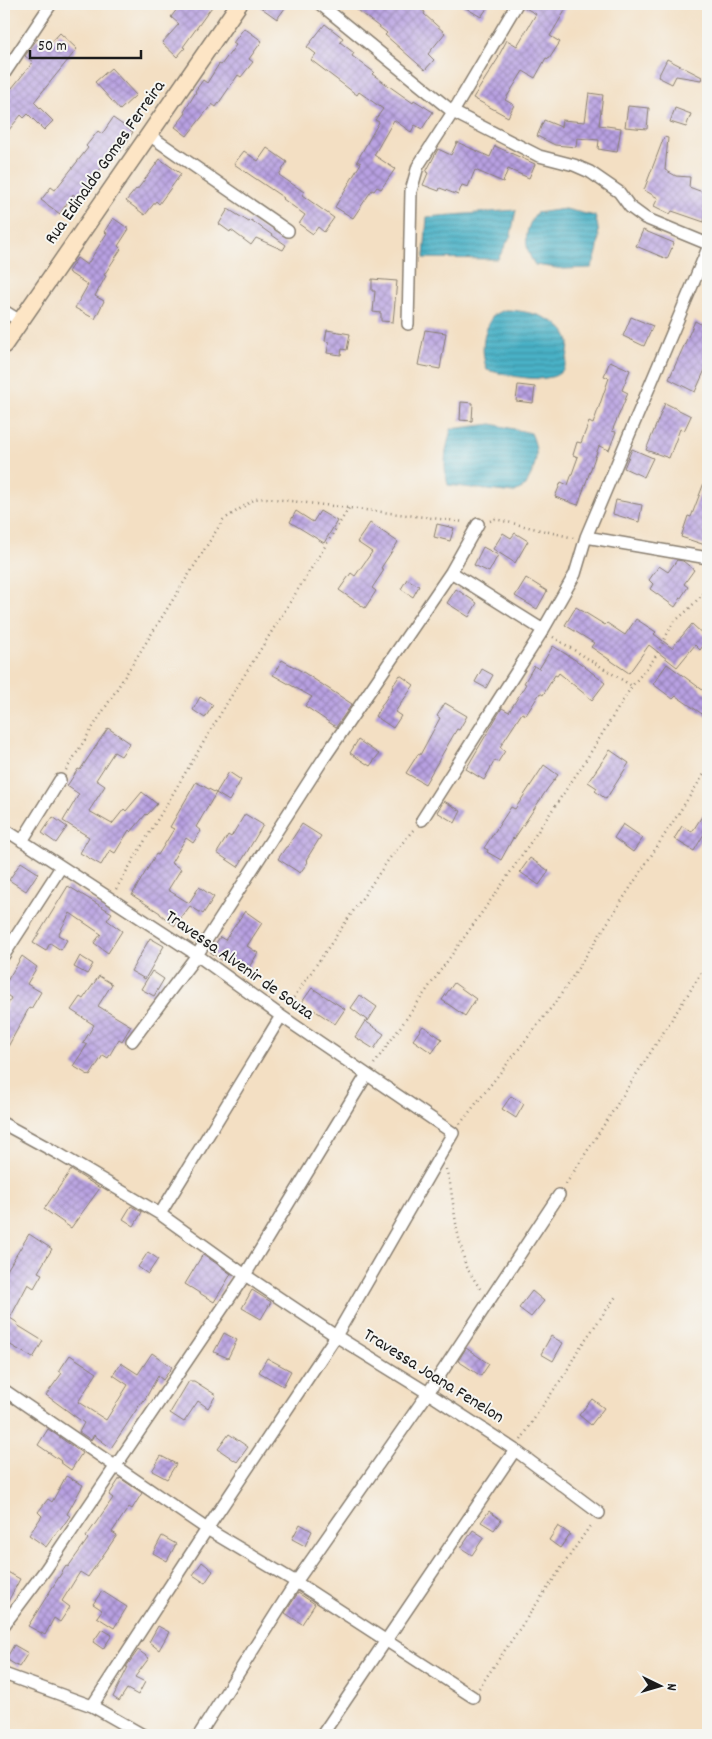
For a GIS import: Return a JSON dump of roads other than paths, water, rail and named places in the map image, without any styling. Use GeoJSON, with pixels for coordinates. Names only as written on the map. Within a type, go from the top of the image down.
{"type":"FeatureCollection","features":[{"type":"Feature","properties":{"kind":"street"},"geometry":{"type":"LineString","coordinates":[[4,74],[51,4]]}},
{"type":"Feature","properties":{"kind":"street","name":"Rua Edinaldo Gomes Ferreira"},"geometry":{"type":"LineString","coordinates":[[4,345],[239,4]]}},
{"type":"Feature","properties":{"kind":"street"},"geometry":{"type":"LineString","coordinates":[[320,4],[453,112],[540,156],[574,165],[590,172],[604,180],[645,218],[708,244]]}},
{"type":"Feature","properties":{"kind":"street"},"geometry":{"type":"LineString","coordinates":[[408,324],[411,192],[418,166],[453,112],[517,4]]}},
{"type":"Feature","properties":{"kind":"street"},"geometry":{"type":"LineString","coordinates":[[149,135],[288,232]]}},
{"type":"Feature","properties":{"kind":"street"},"geometry":{"type":"LineString","coordinates":[[422,820],[543,630],[574,574],[586,537],[708,248]]}},
{"type":"Feature","properties":{"kind":"street"},"geometry":{"type":"LineString","coordinates":[[4,311],[20,322]]}},
{"type":"Feature","properties":{"kind":"street"},"geometry":{"type":"LineString","coordinates":[[132,1041],[197,955],[322,762],[451,572],[478,524]]}},
{"type":"Feature","properties":{"kind":"street"},"geometry":{"type":"LineString","coordinates":[[586,537],[708,558]]}},
{"type":"Feature","properties":{"kind":"street"},"geometry":{"type":"LineString","coordinates":[[451,572],[543,630]]}},
{"type":"Feature","properties":{"kind":"street"},"geometry":{"type":"LineString","coordinates":[[22,841],[60,780]]}},
{"type":"Feature","properties":{"kind":"street","name":"Travessa Alvenir de Souza"},"geometry":{"type":"LineString","coordinates":[[4,829],[197,955],[366,1076],[452,1133],[336,1336]]}},
{"type":"Feature","properties":{"kind":"street"},"geometry":{"type":"LineString","coordinates":[[4,955],[61,867]]}},
{"type":"Feature","properties":{"kind":"street"},"geometry":{"type":"LineString","coordinates":[[160,1214],[281,1016]]}},
{"type":"Feature","properties":{"kind":"street"},"geometry":{"type":"LineString","coordinates":[[4,1625],[46,1569],[244,1275],[366,1076]]}},
{"type":"Feature","properties":{"kind":"street","name":"Travessa Joana Fenelon"},"geometry":{"type":"LineString","coordinates":[[4,1124],[160,1214],[244,1275],[515,1450],[599,1513]]}},
{"type":"Feature","properties":{"kind":"street"},"geometry":{"type":"LineString","coordinates":[[199,1735],[296,1582],[428,1393],[559,1195]]}},
{"type":"Feature","properties":{"kind":"street"},"geometry":{"type":"LineString","coordinates":[[92,1706],[207,1528],[336,1336]]}},
{"type":"Feature","properties":{"kind":"street"},"geometry":{"type":"LineString","coordinates":[[4,1390],[207,1528],[296,1582],[473,1698]]}},
{"type":"Feature","properties":{"kind":"street"},"geometry":{"type":"LineString","coordinates":[[322,1735],[515,1450]]}},
{"type":"Feature","properties":{"kind":"street"},"geometry":{"type":"LineString","coordinates":[[4,1674],[92,1706],[143,1735]]}},
{"type":"Feature","properties":{"kind":"water"},"geometry":{"type":"Polygon","coordinates":[[[565,209],[595,216],[599,242],[591,268],[564,269],[535,265],[528,252],[527,232],[536,213],[565,209]]]}},
{"type":"Feature","properties":{"kind":"water"},"geometry":{"type":"Polygon","coordinates":[[[516,210],[511,235],[498,259],[424,258],[427,217],[516,210]]]}},
{"type":"Feature","properties":{"kind":"water"},"geometry":{"type":"Polygon","coordinates":[[[505,310],[543,317],[560,327],[566,334],[569,342],[566,361],[560,372],[555,376],[536,379],[487,370],[483,349],[487,328],[493,315],[505,310]]]}},
{"type":"Feature","properties":{"kind":"water"},"geometry":{"type":"Polygon","coordinates":[[[492,424],[531,433],[536,448],[536,460],[526,486],[513,493],[448,485],[445,463],[451,429],[492,424]]]}}]}
